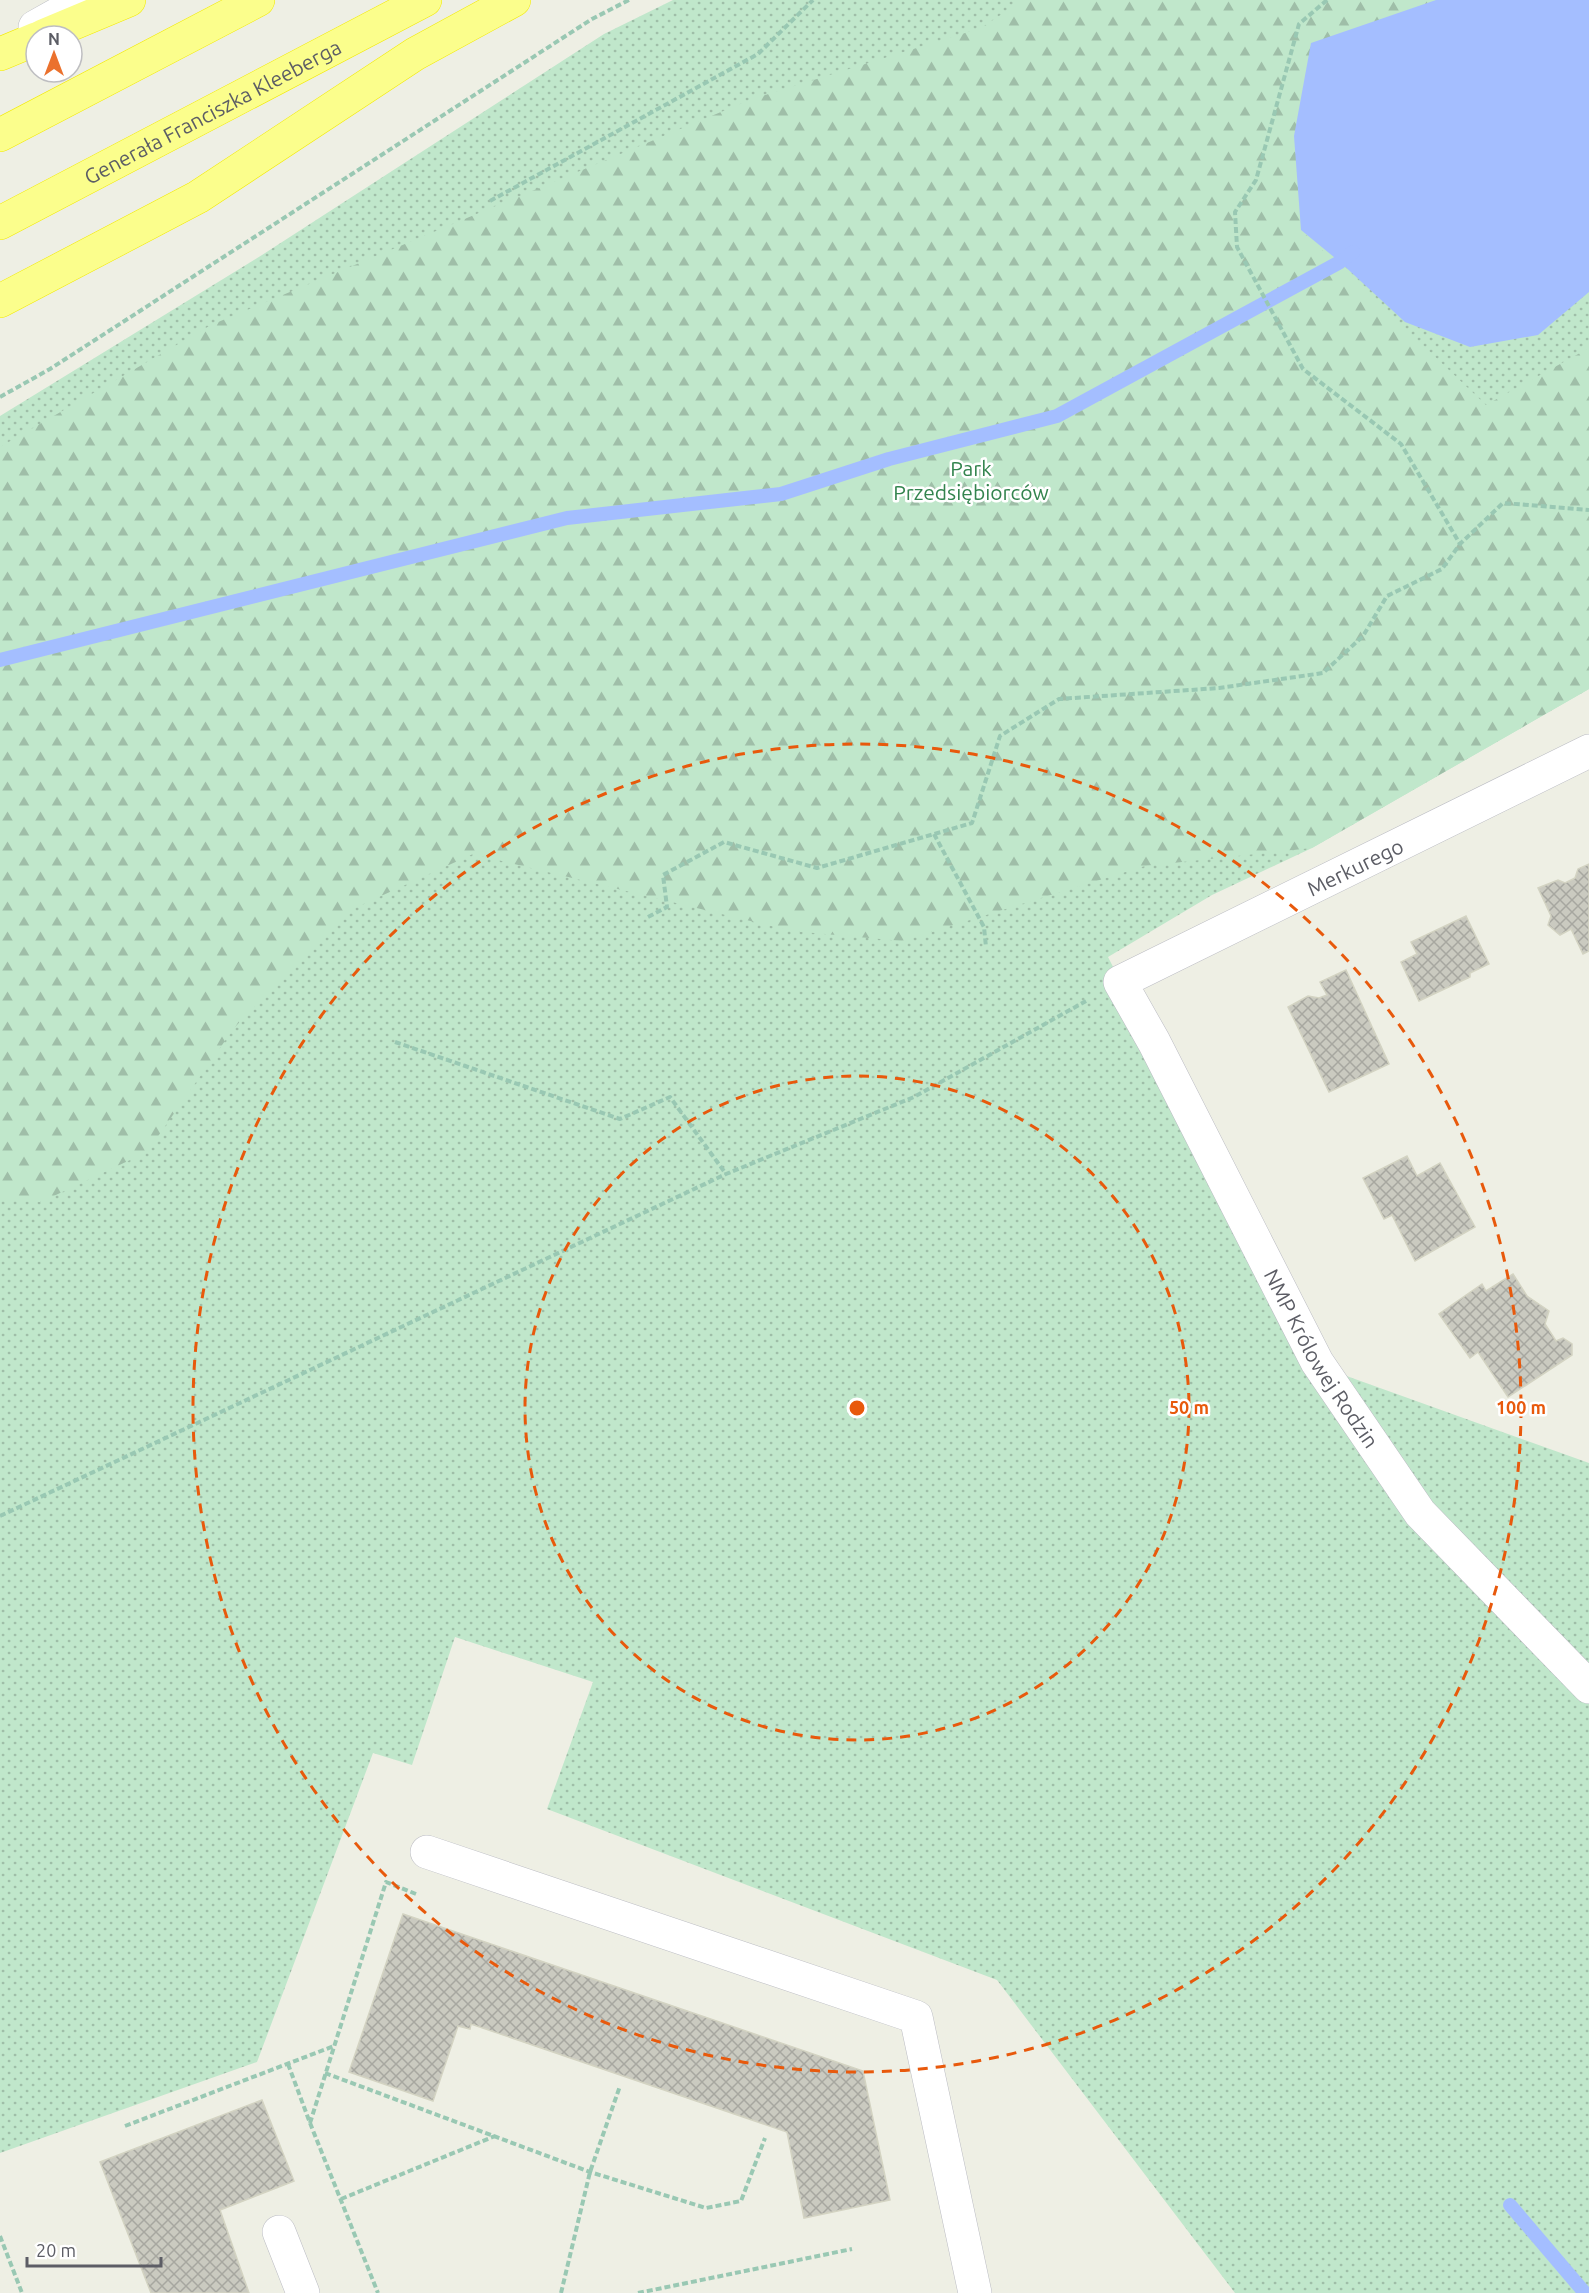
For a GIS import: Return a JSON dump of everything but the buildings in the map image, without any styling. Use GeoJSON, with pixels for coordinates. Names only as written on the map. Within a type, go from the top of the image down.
{"type":"FeatureCollection","features":[{"type":"Feature","properties":{"kind":"highway"},"geometry":{"type":"LineString","coordinates":[[72,24],[129,0]]}},
{"type":"Feature","properties":{"kind":"highway"},"geometry":{"type":"LineString","coordinates":[[0,135],[258,0]]}},
{"type":"Feature","properties":{"kind":"highway","name":"Generała Franciszka Kleeberga"},"geometry":{"type":"LineString","coordinates":[[0,223],[425,0]]}},
{"type":"Feature","properties":{"kind":"highway"},"geometry":{"type":"LineString","coordinates":[[0,301],[198,197],[415,54],[514,0]]}},
{"type":"Feature","properties":{"kind":"highway"},"geometry":{"type":"LineString","coordinates":[[0,54],[24,44]]}},
{"type":"Feature","properties":{"kind":"street"},"geometry":{"type":"LineString","coordinates":[[0,47],[83,0]]}},
{"type":"Feature","properties":{"kind":"street","name":"Merkurego"},"geometry":{"type":"LineString","coordinates":[[1120,981],[1589,751]]}},
{"type":"Feature","properties":{"kind":"street","name":"NMP Królowej Rodzin"},"geometry":{"type":"LineString","coordinates":[[1120,981],[1160,1053],[1317,1362],[1420,1514],[1589,1687]]}},
{"type":"Feature","properties":{"kind":"street"},"geometry":{"type":"LineString","coordinates":[[427,1852],[916,2017],[975,2293]]}},
{"type":"Feature","properties":{"kind":"street"},"geometry":{"type":"LineString","coordinates":[[279,2232],[303,2293]]}},
{"type":"Feature","properties":{"kind":"path"},"geometry":{"type":"LineString","coordinates":[[0,397],[60,363],[592,19],[629,0]]}},
{"type":"Feature","properties":{"kind":"path"},"geometry":{"type":"LineString","coordinates":[[490,201],[758,54],[813,0]]}},
{"type":"Feature","properties":{"kind":"path"},"geometry":{"type":"LineString","coordinates":[[1327,0],[1299,24],[1256,180],[1235,212],[1237,247],[1303,369],[1401,444],[1460,544]]}},
{"type":"Feature","properties":{"kind":"path"},"geometry":{"type":"LineString","coordinates":[[648,917],[667,907],[663,875],[724,842],[817,868],[972,823],[1000,736],[1059,699],[1219,688],[1323,673],[1364,636],[1387,596],[1442,568],[1460,544],[1503,503],[1589,510]]}},
{"type":"Feature","properties":{"kind":"path"},"geometry":{"type":"LineString","coordinates":[[934,834],[984,927],[986,947]]}},
{"type":"Feature","properties":{"kind":"path"},"geometry":{"type":"LineString","coordinates":[[0,1516],[726,1174],[914,1097],[1120,981]]}},
{"type":"Feature","properties":{"kind":"path"},"geometry":{"type":"LineString","coordinates":[[395,1042],[620,1119],[670,1098],[726,1174]]}},
{"type":"Feature","properties":{"kind":"path"},"geometry":{"type":"LineString","coordinates":[[310,2123],[386,1882],[416,1894],[427,1852]]}},
{"type":"Feature","properties":{"kind":"path"},"geometry":{"type":"LineString","coordinates":[[125,2126],[334,2046]]}},
{"type":"Feature","properties":{"kind":"path"},"geometry":{"type":"LineString","coordinates":[[288,2064],[378,2293]]}},
{"type":"Feature","properties":{"kind":"path"},"geometry":{"type":"LineString","coordinates":[[325,2073],[590,2172],[706,2208],[741,2201],[765,2138]]}},
{"type":"Feature","properties":{"kind":"path"},"geometry":{"type":"LineString","coordinates":[[561,2293],[590,2172],[620,2086]]}},
{"type":"Feature","properties":{"kind":"path"},"geometry":{"type":"LineString","coordinates":[[341,2199],[495,2136]]}},
{"type":"Feature","properties":{"kind":"path"},"geometry":{"type":"LineString","coordinates":[[0,2236],[22,2293]]}},
{"type":"Feature","properties":{"kind":"path"},"geometry":{"type":"LineString","coordinates":[[638,2293],[852,2248]]}},
{"type":"Feature","properties":{"kind":"green space"},"geometry":{"type":"Polygon","coordinates":[[[673,0],[1589,0],[1589,689],[1312,848],[1212,895],[1108,957],[1316,1365],[1589,1463],[1589,2293],[1235,2293],[997,1980],[547,1809],[593,1682],[455,1637],[412,1765],[373,1753],[257,2062],[0,2153],[0,416],[262,255],[604,34],[673,0]]]}},
{"type":"Feature","properties":{"kind":"green space","name":"Park Przedsiębiorców"},"geometry":{"type":"Polygon","coordinates":[[[1023,0],[1436,0],[1301,230],[1486,405],[1589,348],[1589,689],[1312,848],[1145,866],[902,941],[792,931],[473,854],[346,912],[234,1028],[147,1152],[41,1202],[0,1200],[0,447],[211,325],[752,99],[981,28],[1023,0]]]}},
{"type":"Feature","properties":{"kind":"water"},"geometry":{"type":"Polygon","coordinates":[[[1436,0],[1589,0],[1589,292],[1538,335],[1470,347],[1405,322],[1340,262],[1301,230],[1294,136],[1311,43],[1436,0]]]}},
{"type":"Feature","properties":{"kind":"waterway"},"geometry":{"type":"LineString","coordinates":[[0,660],[567,518],[781,494],[889,459],[1057,416],[1340,262],[1353,252]]}},
{"type":"Feature","properties":{"kind":"waterway"},"geometry":{"type":"LineString","coordinates":[[1510,2205],[1585,2293]]}}]}
